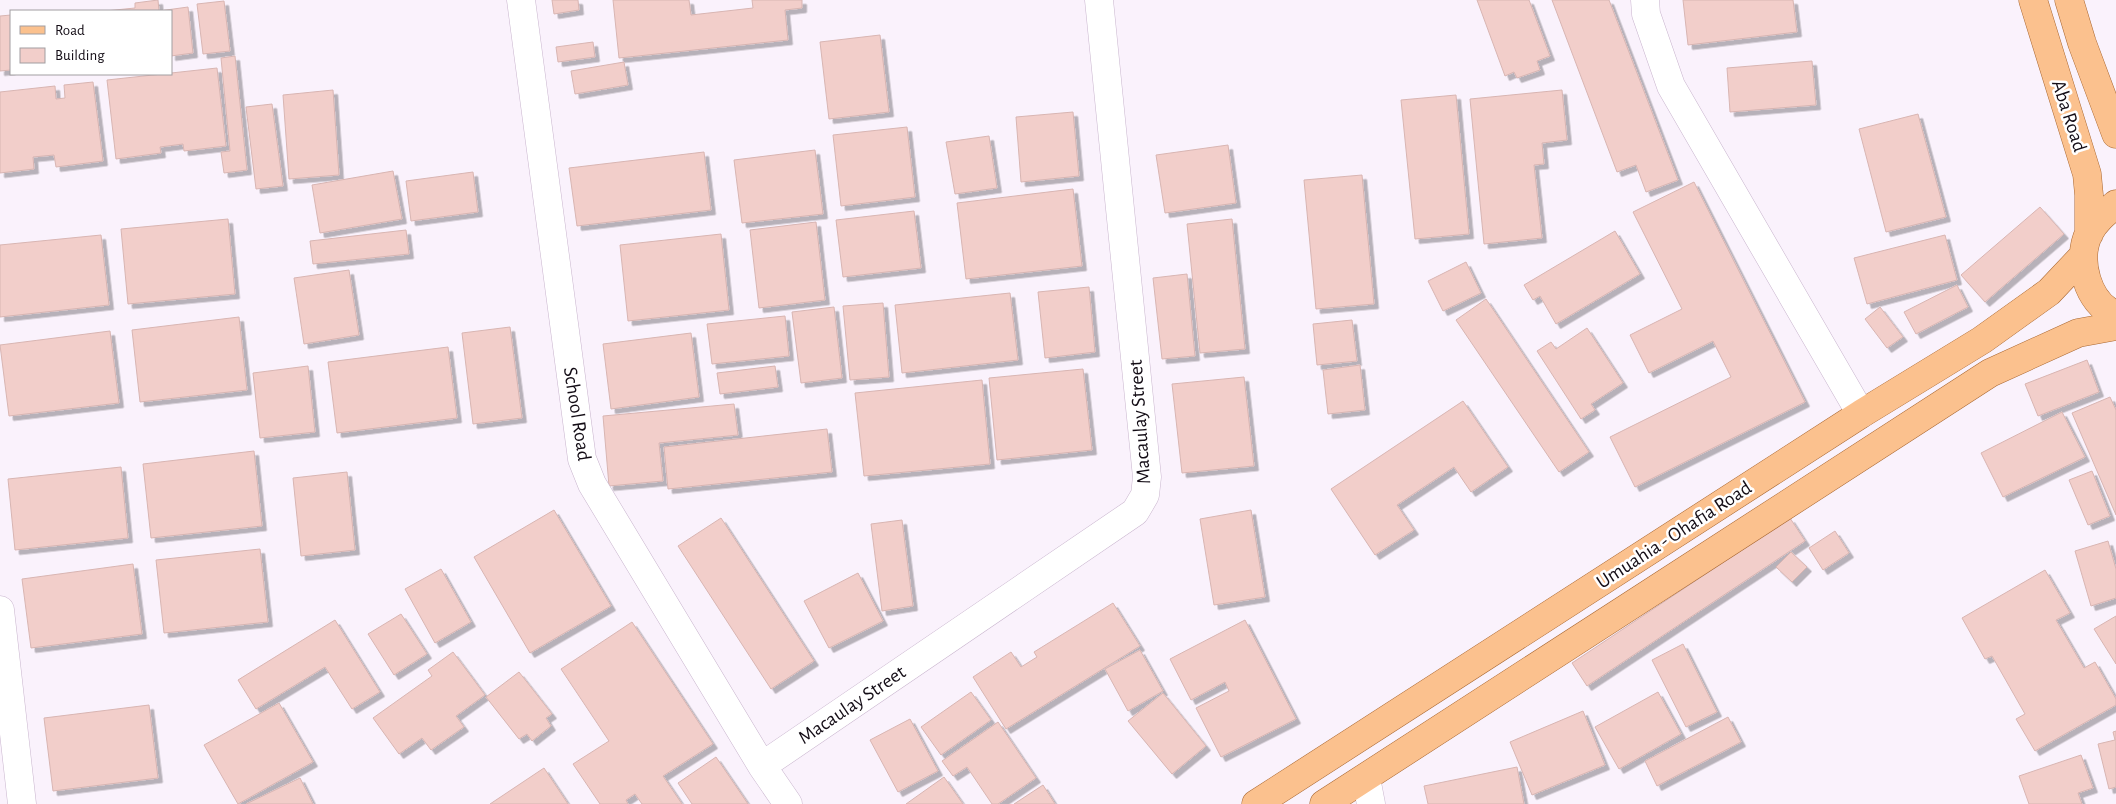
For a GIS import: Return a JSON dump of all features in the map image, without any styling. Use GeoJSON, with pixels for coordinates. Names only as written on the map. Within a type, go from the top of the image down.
{"type":"FeatureCollection","features":[{"type":"Feature","properties":{"kind":"main road","name":"Aba Road"},"geometry":{"type":"LineString","coordinates":[[2033,0],[2087,174],[2089,196],[2086,278],[2096,298],[2116,316]]}},
{"type":"Feature","properties":{"kind":"main road","name":"Aba Road"},"geometry":{"type":"LineString","coordinates":[[2069,0],[2082,43],[2116,134]]}},
{"type":"Feature","properties":{"kind":"main road","name":"Umuahia - Ohafia Road"},"geometry":{"type":"LineString","coordinates":[[1256,804],[1861,414],[1982,340],[2049,292],[2086,245],[2100,217],[2116,204]]}},
{"type":"Feature","properties":{"kind":"main road","name":"Umuahia - Ohafia Road"},"geometry":{"type":"LineString","coordinates":[[1324,804],[1990,373],[2078,333],[2116,326]]}},
{"type":"Feature","properties":{"kind":"street","name":"School Road"},"geometry":{"type":"LineString","coordinates":[[521,0],[582,459],[592,484],[762,766],[788,804]]}},
{"type":"Feature","properties":{"kind":"street","name":"Macaulay Street"},"geometry":{"type":"LineString","coordinates":[[762,766],[1134,512],[1145,495],[1147,476],[1099,0]]}},
{"type":"Feature","properties":{"kind":"street"},"geometry":{"type":"LineString","coordinates":[[1645,0],[1646,14],[1672,86],[1861,414]]}},
{"type":"Feature","properties":{"kind":"street"},"geometry":{"type":"LineString","coordinates":[[0,610],[22,804]]}},
{"type":"Feature","properties":{"kind":"street"},"geometry":{"type":"LineString","coordinates":[[1366,778],[1371,804]]}},
{"type":"Feature","properties":{"kind":"building"},"geometry":{"type":"Polygon","coordinates":[[[158,0],[159,10],[115,10],[135,8],[135,3],[158,0]]]}},
{"type":"Feature","properties":{"kind":"building"},"geometry":{"type":"Polygon","coordinates":[[[552,0],[578,0],[579,10],[554,14],[552,0]]]}},
{"type":"Feature","properties":{"kind":"building"},"geometry":{"type":"Polygon","coordinates":[[[613,0],[689,0],[691,15],[753,8],[752,0],[802,0],[802,8],[785,10],[788,40],[619,58],[613,0]]]}},
{"type":"Feature","properties":{"kind":"building"},"geometry":{"type":"Polygon","coordinates":[[[1477,0],[1529,0],[1550,56],[1537,61],[1540,70],[1517,78],[1514,72],[1505,76],[1477,0]]]}},
{"type":"Feature","properties":{"kind":"building"},"geometry":{"type":"Polygon","coordinates":[[[1552,0],[1609,0],[1678,180],[1646,192],[1636,165],[1617,172],[1552,0]]]}},
{"type":"Feature","properties":{"kind":"building"},"geometry":{"type":"Polygon","coordinates":[[[1683,0],[1793,0],[1797,32],[1688,45],[1683,0]]]}},
{"type":"Feature","properties":{"kind":"building"},"geometry":{"type":"Polygon","coordinates":[[[224,1],[230,51],[203,54],[197,4],[224,1]]]}},
{"type":"Feature","properties":{"kind":"building"},"geometry":{"type":"Polygon","coordinates":[[[188,7],[193,53],[172,56],[172,10],[166,10],[188,7]]]}},
{"type":"Feature","properties":{"kind":"building"},"geometry":{"type":"Polygon","coordinates":[[[10,15],[10,70],[0,71],[0,16],[10,15]]]}},
{"type":"Feature","properties":{"kind":"building"},"geometry":{"type":"Polygon","coordinates":[[[880,35],[889,112],[829,119],[820,42],[880,35]]]}},
{"type":"Feature","properties":{"kind":"building"},"geometry":{"type":"Polygon","coordinates":[[[593,42],[595,57],[558,62],[556,47],[593,42]]]}},
{"type":"Feature","properties":{"kind":"building"},"geometry":{"type":"Polygon","coordinates":[[[235,56],[247,170],[224,173],[221,152],[230,151],[221,58],[235,56]]]}},
{"type":"Feature","properties":{"kind":"building"},"geometry":{"type":"Polygon","coordinates":[[[1812,61],[1816,105],[1730,112],[1727,68],[1812,61]]]}},
{"type":"Feature","properties":{"kind":"building"},"geometry":{"type":"Polygon","coordinates":[[[624,62],[628,85],[575,94],[571,71],[624,62]]]}},
{"type":"Feature","properties":{"kind":"building"},"geometry":{"type":"Polygon","coordinates":[[[217,68],[226,146],[184,151],[183,144],[160,147],[161,153],[116,159],[107,80],[172,75],[172,73],[217,68]]]}},
{"type":"Feature","properties":{"kind":"building"},"geometry":{"type":"Polygon","coordinates":[[[93,82],[103,161],[56,167],[54,155],[33,157],[34,169],[0,173],[0,92],[55,86],[56,99],[65,98],[64,85],[93,82]]]}},
{"type":"Feature","properties":{"kind":"building"},"geometry":{"type":"Polygon","coordinates":[[[333,90],[339,175],[289,179],[283,95],[333,90]]]}},
{"type":"Feature","properties":{"kind":"building"},"geometry":{"type":"Polygon","coordinates":[[[1562,90],[1567,140],[1542,143],[1544,164],[1534,165],[1542,238],[1484,244],[1470,99],[1562,90]]]}},
{"type":"Feature","properties":{"kind":"building"},"geometry":{"type":"Polygon","coordinates":[[[1456,95],[1469,234],[1415,239],[1401,100],[1456,95]]]}},
{"type":"Feature","properties":{"kind":"building"},"geometry":{"type":"Polygon","coordinates":[[[272,104],[283,186],[256,189],[246,107],[272,104]]]}},
{"type":"Feature","properties":{"kind":"building"},"geometry":{"type":"Polygon","coordinates":[[[1073,112],[1079,176],[1021,182],[1016,117],[1073,112]]]}},
{"type":"Feature","properties":{"kind":"building"},"geometry":{"type":"Polygon","coordinates":[[[1918,114],[1946,217],[1886,232],[1859,129],[1918,114]]]}},
{"type":"Feature","properties":{"kind":"building"},"geometry":{"type":"Polygon","coordinates":[[[907,127],[915,197],[841,206],[833,135],[907,127]]]}},
{"type":"Feature","properties":{"kind":"building"},"geometry":{"type":"Polygon","coordinates":[[[989,136],[997,188],[955,194],[946,142],[989,136]]]}},
{"type":"Feature","properties":{"kind":"building"},"geometry":{"type":"Polygon","coordinates":[[[1228,145],[1236,203],[1165,213],[1156,155],[1228,145]]]}},
{"type":"Feature","properties":{"kind":"building"},"geometry":{"type":"Polygon","coordinates":[[[815,150],[823,214],[742,223],[734,160],[815,150]]]}},
{"type":"Feature","properties":{"kind":"building"},"geometry":{"type":"Polygon","coordinates":[[[704,152],[711,210],[577,226],[569,168],[704,152]]]}},
{"type":"Feature","properties":{"kind":"building"},"geometry":{"type":"Polygon","coordinates":[[[393,171],[402,219],[320,233],[312,185],[393,171]]]}},
{"type":"Feature","properties":{"kind":"building"},"geometry":{"type":"Polygon","coordinates":[[[473,172],[478,212],[411,221],[406,181],[473,172]]]}},
{"type":"Feature","properties":{"kind":"building"},"geometry":{"type":"Polygon","coordinates":[[[1362,175],[1374,304],[1316,309],[1304,180],[1362,175]]]}},
{"type":"Feature","properties":{"kind":"building"},"geometry":{"type":"Polygon","coordinates":[[[1694,182],[1805,402],[1635,487],[1610,437],[1731,377],[1713,341],[1649,373],[1630,335],[1682,309],[1633,212],[1694,182]]]}},
{"type":"Feature","properties":{"kind":"building"},"geometry":{"type":"Polygon","coordinates":[[[1073,189],[1082,266],[966,279],[957,203],[1073,189]]]}},
{"type":"Feature","properties":{"kind":"building"},"geometry":{"type":"Polygon","coordinates":[[[2040,207],[2064,234],[1985,302],[1961,275],[2040,207]]]}},
{"type":"Feature","properties":{"kind":"building"},"geometry":{"type":"Polygon","coordinates":[[[914,211],[921,268],[843,277],[836,220],[914,211]]]}},
{"type":"Feature","properties":{"kind":"building"},"geometry":{"type":"Polygon","coordinates":[[[228,219],[235,294],[128,304],[121,229],[228,219]]]}},
{"type":"Feature","properties":{"kind":"building"},"geometry":{"type":"Polygon","coordinates":[[[1232,219],[1245,349],[1200,353],[1187,224],[1232,219]]]}},
{"type":"Feature","properties":{"kind":"building"},"geometry":{"type":"Polygon","coordinates":[[[816,222],[825,300],[759,308],[750,230],[816,222]]]}},
{"type":"Feature","properties":{"kind":"building"},"geometry":{"type":"Polygon","coordinates":[[[406,230],[409,254],[313,264],[310,241],[406,230]]]}},
{"type":"Feature","properties":{"kind":"building"},"geometry":{"type":"Polygon","coordinates":[[[1615,231],[1640,274],[1556,324],[1540,296],[1533,300],[1524,285],[1615,231]]]}},
{"type":"Feature","properties":{"kind":"building"},"geometry":{"type":"Polygon","coordinates":[[[721,234],[729,310],[628,321],[620,245],[721,234]]]}},
{"type":"Feature","properties":{"kind":"building"},"geometry":{"type":"Polygon","coordinates":[[[101,235],[109,305],[0,317],[0,245],[101,235]]]}},
{"type":"Feature","properties":{"kind":"building"},"geometry":{"type":"Polygon","coordinates":[[[1945,235],[1957,280],[1867,304],[1854,258],[1945,235]]]}},
{"type":"Feature","properties":{"kind":"building"},"geometry":{"type":"Polygon","coordinates":[[[1466,262],[1481,293],[1443,311],[1428,281],[1466,262]]]}},
{"type":"Feature","properties":{"kind":"building"},"geometry":{"type":"Polygon","coordinates":[[[349,270],[359,335],[304,344],[294,278],[349,270]]]}},
{"type":"Feature","properties":{"kind":"building"},"geometry":{"type":"Polygon","coordinates":[[[1187,274],[1195,356],[1162,359],[1153,278],[1187,274]]]}},
{"type":"Feature","properties":{"kind":"building"},"geometry":{"type":"Polygon","coordinates":[[[1957,285],[1968,307],[1916,334],[1904,312],[1957,285]]]}},
{"type":"Feature","properties":{"kind":"building"},"geometry":{"type":"Polygon","coordinates":[[[1089,287],[1095,352],[1045,358],[1038,292],[1089,287]]]}},
{"type":"Feature","properties":{"kind":"building"},"geometry":{"type":"Polygon","coordinates":[[[1010,293],[1018,360],[902,373],[895,305],[1010,293]]]}},
{"type":"Feature","properties":{"kind":"building"},"geometry":{"type":"Polygon","coordinates":[[[1486,299],[1589,452],[1559,472],[1456,320],[1486,299]]]}},
{"type":"Feature","properties":{"kind":"building"},"geometry":{"type":"Polygon","coordinates":[[[883,303],[889,377],[850,380],[843,306],[883,303]]]}},
{"type":"Feature","properties":{"kind":"building"},"geometry":{"type":"Polygon","coordinates":[[[834,307],[842,378],[801,383],[792,312],[834,307]]]}},
{"type":"Feature","properties":{"kind":"building"},"geometry":{"type":"Polygon","coordinates":[[[1880,307],[1903,337],[1887,348],[1865,319],[1880,307]]]}},
{"type":"Feature","properties":{"kind":"building"},"geometry":{"type":"Polygon","coordinates":[[[785,316],[789,356],[712,364],[707,324],[785,316]]]}},
{"type":"Feature","properties":{"kind":"building"},"geometry":{"type":"Polygon","coordinates":[[[239,317],[247,390],[140,402],[132,330],[239,317]]]}},
{"type":"Feature","properties":{"kind":"building"},"geometry":{"type":"Polygon","coordinates":[[[1352,320],[1357,361],[1317,365],[1313,324],[1352,320]]]}},
{"type":"Feature","properties":{"kind":"building"},"geometry":{"type":"Polygon","coordinates":[[[510,327],[522,418],[473,424],[462,333],[510,327]]]}},
{"type":"Feature","properties":{"kind":"building"},"geometry":{"type":"Polygon","coordinates":[[[1587,328],[1623,383],[1591,404],[1595,410],[1581,419],[1537,351],[1551,342],[1556,349],[1587,328]]]}},
{"type":"Feature","properties":{"kind":"building"},"geometry":{"type":"Polygon","coordinates":[[[110,331],[119,403],[9,416],[0,345],[110,331]]]}},
{"type":"Feature","properties":{"kind":"building"},"geometry":{"type":"Polygon","coordinates":[[[691,333],[699,397],[611,409],[603,344],[691,333]]]}},
{"type":"Feature","properties":{"kind":"building"},"geometry":{"type":"Polygon","coordinates":[[[448,347],[457,418],[337,433],[328,362],[448,347]]]}},
{"type":"Feature","properties":{"kind":"building"},"geometry":{"type":"Polygon","coordinates":[[[2087,360],[2099,392],[2038,416],[2025,384],[2087,360]]]}},
{"type":"Feature","properties":{"kind":"building"},"geometry":{"type":"Polygon","coordinates":[[[1360,365],[1365,410],[1328,414],[1323,370],[1360,365]]]}},
{"type":"Feature","properties":{"kind":"building"},"geometry":{"type":"Polygon","coordinates":[[[308,366],[315,432],[260,438],[253,373],[308,366]]]}},
{"type":"Feature","properties":{"kind":"building"},"geometry":{"type":"Polygon","coordinates":[[[775,366],[778,387],[720,394],[717,373],[775,366]]]}},
{"type":"Feature","properties":{"kind":"building"},"geometry":{"type":"Polygon","coordinates":[[[1083,369],[1092,450],[997,460],[989,378],[1083,369]]]}},
{"type":"Feature","properties":{"kind":"building"},"geometry":{"type":"Polygon","coordinates":[[[1244,377],[1254,466],[1182,473],[1172,384],[1244,377]]]}},
{"type":"Feature","properties":{"kind":"building"},"geometry":{"type":"Polygon","coordinates":[[[982,380],[990,464],[864,476],[855,393],[982,380]]]}},
{"type":"Feature","properties":{"kind":"building"},"geometry":{"type":"Polygon","coordinates":[[[2110,397],[2116,410],[2116,515],[2072,413],[2110,397]]]}},
{"type":"Feature","properties":{"kind":"building"},"geometry":{"type":"Polygon","coordinates":[[[1463,401],[1508,467],[1471,492],[1454,467],[1397,505],[1414,530],[1375,555],[1331,489],[1463,401]]]}},
{"type":"Feature","properties":{"kind":"building"},"geometry":{"type":"Polygon","coordinates":[[[734,404],[738,435],[659,443],[663,481],[609,486],[603,416],[734,404]]]}},
{"type":"Feature","properties":{"kind":"building"},"geometry":{"type":"Polygon","coordinates":[[[2062,412],[2085,457],[2003,497],[1981,453],[2062,412]]]}},
{"type":"Feature","properties":{"kind":"building"},"geometry":{"type":"Polygon","coordinates":[[[827,429],[832,472],[668,489],[664,447],[827,429]]]}},
{"type":"Feature","properties":{"kind":"building"},"geometry":{"type":"Polygon","coordinates":[[[254,451],[262,526],[151,538],[143,464],[254,451]]]}},
{"type":"Feature","properties":{"kind":"building"},"geometry":{"type":"Polygon","coordinates":[[[121,467],[128,538],[15,550],[8,479],[121,467]]]}},
{"type":"Feature","properties":{"kind":"building"},"geometry":{"type":"Polygon","coordinates":[[[2092,471],[2110,516],[2088,525],[2069,480],[2092,471]]]}},
{"type":"Feature","properties":{"kind":"building"},"geometry":{"type":"Polygon","coordinates":[[[347,472],[355,550],[301,556],[293,478],[347,472]]]}},
{"type":"Feature","properties":{"kind":"building"},"geometry":{"type":"Polygon","coordinates":[[[554,510],[611,606],[530,653],[474,557],[554,510]]]}},
{"type":"Feature","properties":{"kind":"building"},"geometry":{"type":"Polygon","coordinates":[[[1251,510],[1265,597],[1214,605],[1200,519],[1251,510]]]}},
{"type":"Feature","properties":{"kind":"building"},"geometry":{"type":"Polygon","coordinates":[[[721,518],[814,661],[771,689],[678,546],[721,518]]]}},
{"type":"Feature","properties":{"kind":"building"},"geometry":{"type":"Polygon","coordinates":[[[1790,518],[1805,541],[1587,686],[1572,663],[1790,518]]]}},
{"type":"Feature","properties":{"kind":"building"},"geometry":{"type":"Polygon","coordinates":[[[902,520],[913,606],[882,611],[871,524],[902,520]]]}},
{"type":"Feature","properties":{"kind":"building"},"geometry":{"type":"Polygon","coordinates":[[[1835,531],[1849,553],[1823,570],[1809,548],[1835,531]]]}},
{"type":"Feature","properties":{"kind":"building"},"geometry":{"type":"Polygon","coordinates":[[[2108,541],[2116,569],[2116,598],[2091,606],[2075,551],[2108,541]]]}},
{"type":"Feature","properties":{"kind":"building"},"geometry":{"type":"Polygon","coordinates":[[[260,549],[268,622],[164,633],[156,560],[260,549]]]}},
{"type":"Feature","properties":{"kind":"building"},"geometry":{"type":"Polygon","coordinates":[[[1791,552],[1807,567],[1792,582],[1776,567],[1791,552]]]}},
{"type":"Feature","properties":{"kind":"building"},"geometry":{"type":"Polygon","coordinates":[[[133,564],[142,634],[31,648],[22,579],[133,564]]]}},
{"type":"Feature","properties":{"kind":"building"},"geometry":{"type":"Polygon","coordinates":[[[441,569],[471,622],[435,643],[405,589],[441,569]]]}},
{"type":"Feature","properties":{"kind":"building"},"geometry":{"type":"Polygon","coordinates":[[[2045,570],[2070,613],[2056,620],[2084,668],[2095,662],[2116,699],[2116,705],[2035,751],[2016,719],[2025,714],[1992,656],[1985,659],[1962,618],[2045,570]]]}},
{"type":"Feature","properties":{"kind":"building"},"geometry":{"type":"Polygon","coordinates":[[[858,573],[883,621],[829,648],[804,601],[858,573]]]}},
{"type":"Feature","properties":{"kind":"building"},"geometry":{"type":"Polygon","coordinates":[[[1113,603],[1140,646],[1006,729],[973,677],[1011,652],[1021,667],[1037,657],[1034,652],[1113,603]]]}},
{"type":"Feature","properties":{"kind":"building"},"geometry":{"type":"Polygon","coordinates":[[[401,614],[427,654],[394,675],[368,634],[401,614]]]}},
{"type":"Feature","properties":{"kind":"building"},"geometry":{"type":"Polygon","coordinates":[[[2116,616],[2116,664],[2094,629],[2116,616]]]}},
{"type":"Feature","properties":{"kind":"building"},"geometry":{"type":"Polygon","coordinates":[[[335,620],[380,692],[352,709],[325,667],[256,709],[238,680],[335,620]]]}},
{"type":"Feature","properties":{"kind":"building"},"geometry":{"type":"Polygon","coordinates":[[[1245,620],[1296,719],[1221,757],[1196,708],[1229,691],[1225,682],[1191,700],[1170,659],[1245,620]]]}},
{"type":"Feature","properties":{"kind":"building"},"geometry":{"type":"Polygon","coordinates":[[[632,622],[713,744],[663,776],[682,804],[642,804],[635,794],[626,800],[628,804],[600,804],[573,764],[609,741],[561,669],[632,622]]]}},
{"type":"Feature","properties":{"kind":"building"},"geometry":{"type":"Polygon","coordinates":[[[1683,644],[1717,712],[1686,727],[1652,660],[1683,644]]]}},
{"type":"Feature","properties":{"kind":"building"},"geometry":{"type":"Polygon","coordinates":[[[1140,650],[1163,691],[1128,711],[1105,669],[1140,650]]]}},
{"type":"Feature","properties":{"kind":"building"},"geometry":{"type":"Polygon","coordinates":[[[453,652],[485,695],[456,716],[464,727],[431,750],[422,738],[399,754],[373,718],[432,676],[428,670],[453,652]]]}},
{"type":"Feature","properties":{"kind":"building"},"geometry":{"type":"Polygon","coordinates":[[[519,672],[552,714],[546,718],[551,726],[532,741],[527,734],[519,739],[486,697],[519,672]]]}},
{"type":"Feature","properties":{"kind":"building"},"geometry":{"type":"Polygon","coordinates":[[[971,692],[991,720],[941,755],[921,727],[971,692]]]}},
{"type":"Feature","properties":{"kind":"building"},"geometry":{"type":"Polygon","coordinates":[[[1658,692],[1681,734],[1619,769],[1595,727],[1658,692]]]}},
{"type":"Feature","properties":{"kind":"building"},"geometry":{"type":"Polygon","coordinates":[[[1163,693],[1206,746],[1172,774],[1128,721],[1163,693]]]}},
{"type":"Feature","properties":{"kind":"building"},"geometry":{"type":"Polygon","coordinates":[[[279,703],[313,762],[238,804],[204,745],[279,703]]]}},
{"type":"Feature","properties":{"kind":"building"},"geometry":{"type":"Polygon","coordinates":[[[149,705],[158,778],[53,791],[44,718],[149,705]]]}},
{"type":"Feature","properties":{"kind":"building"},"geometry":{"type":"Polygon","coordinates":[[[1583,711],[1605,765],[1532,795],[1510,742],[1583,711]]]}},
{"type":"Feature","properties":{"kind":"building"},"geometry":{"type":"Polygon","coordinates":[[[1728,717],[1741,742],[1657,786],[1645,761],[1728,717]]]}},
{"type":"Feature","properties":{"kind":"building"},"geometry":{"type":"Polygon","coordinates":[[[910,719],[938,771],[898,792],[870,740],[910,719]]]}},
{"type":"Feature","properties":{"kind":"building"},"geometry":{"type":"Polygon","coordinates":[[[998,722],[1036,778],[998,804],[992,804],[967,767],[953,776],[942,761],[998,722]]]}},
{"type":"Feature","properties":{"kind":"building"},"geometry":{"type":"Polygon","coordinates":[[[2116,731],[2116,787],[2109,789],[2098,744],[2115,740],[2113,732],[2116,731]]]}},
{"type":"Feature","properties":{"kind":"building"},"geometry":{"type":"Polygon","coordinates":[[[2081,755],[2093,788],[2078,793],[2082,804],[2029,804],[2019,776],[2081,755]]]}},
{"type":"Feature","properties":{"kind":"building"},"geometry":{"type":"Polygon","coordinates":[[[716,757],[748,804],[692,804],[678,783],[716,757]]]}},
{"type":"Feature","properties":{"kind":"building"},"geometry":{"type":"Polygon","coordinates":[[[1517,767],[1524,804],[1428,804],[1424,786],[1517,767]]]}},
{"type":"Feature","properties":{"kind":"building"},"geometry":{"type":"Polygon","coordinates":[[[544,768],[568,804],[490,804],[544,768]]]}},
{"type":"Feature","properties":{"kind":"building"},"geometry":{"type":"Polygon","coordinates":[[[944,777],[963,804],[906,804],[944,777]]]}},
{"type":"Feature","properties":{"kind":"building"},"geometry":{"type":"Polygon","coordinates":[[[300,778],[313,804],[246,804],[300,778]]]}},
{"type":"Feature","properties":{"kind":"building"},"geometry":{"type":"Polygon","coordinates":[[[1043,785],[1055,804],[1014,804],[1043,785]]]}}]}
